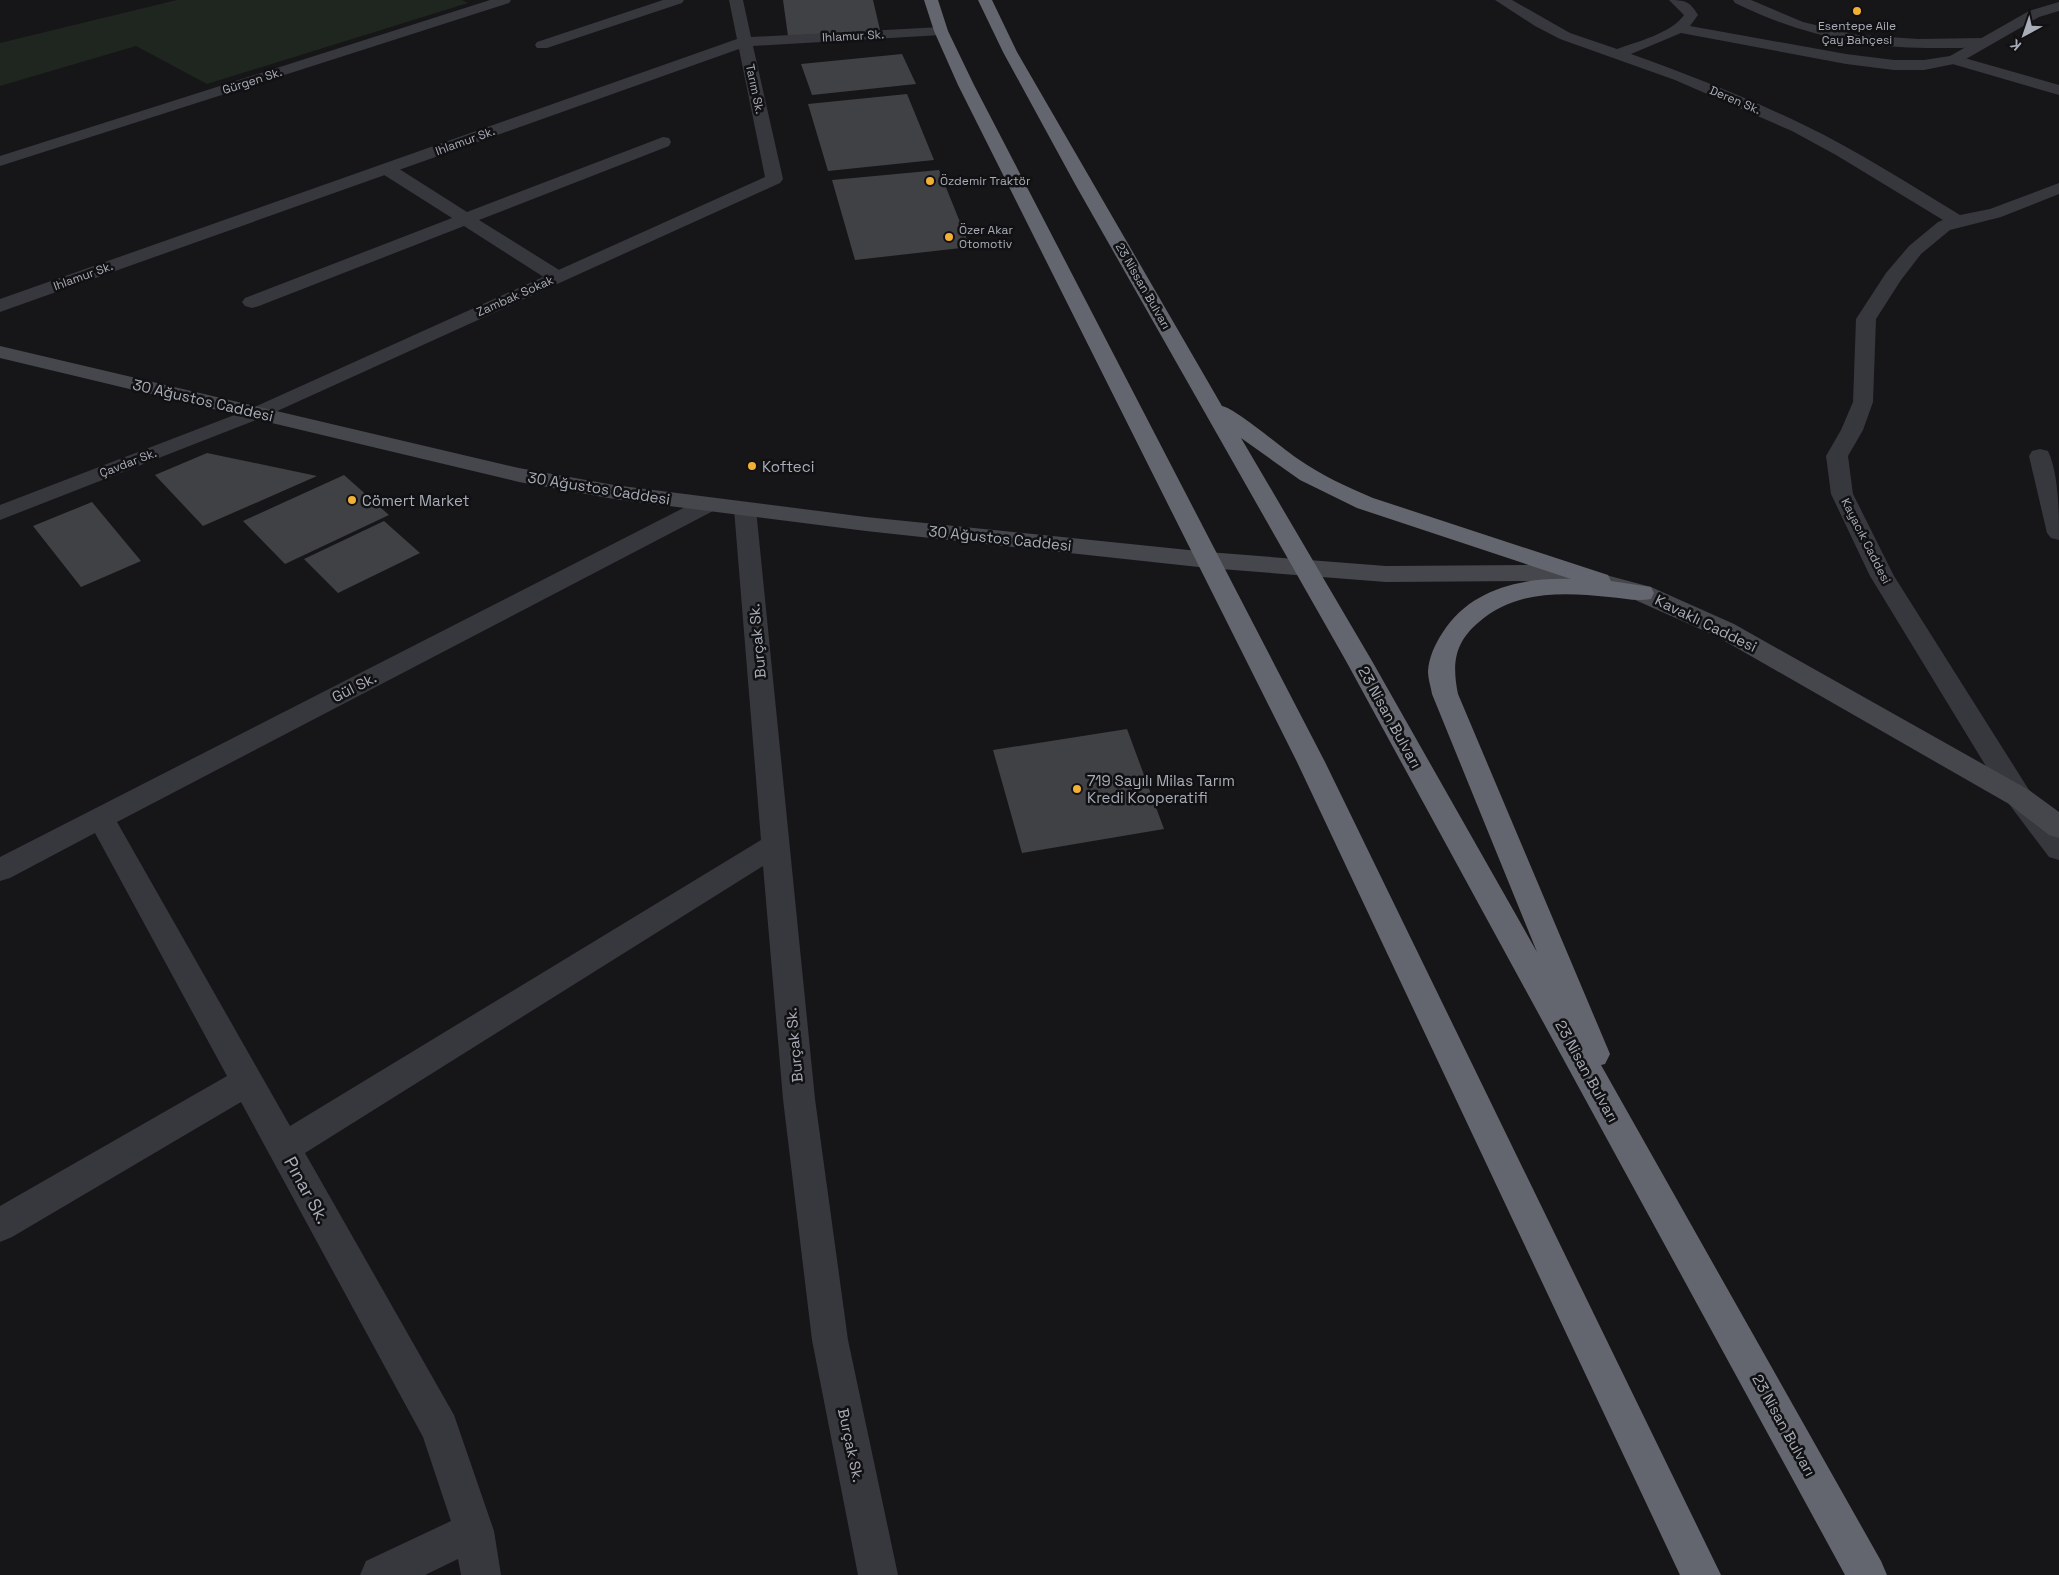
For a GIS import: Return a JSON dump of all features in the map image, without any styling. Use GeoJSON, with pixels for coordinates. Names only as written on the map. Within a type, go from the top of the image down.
{"type":"FeatureCollection","features":[{"type":"Feature","properties":{"kind":"highway"},"geometry":{"type":"LineString","coordinates":[[931,0],[941,31],[966,85],[1311,762],[1701,1575]]}},
{"type":"Feature","properties":{"kind":"highway","name":"23 Nissan Bulvarı"},"geometry":{"type":"LineString","coordinates":[[984,0],[1010,52],[1306,569]]}},
{"type":"Feature","properties":{"kind":"highway"},"geometry":{"type":"LineString","coordinates":[[1207,396],[1240,426],[1285,460],[1338,492],[1365,503],[1642,593]]}},
{"type":"Feature","properties":{"kind":"highway","name":"23 Nisan Bulvarı"},"geometry":{"type":"LineString","coordinates":[[1306,569],[1867,1575]]}},
{"type":"Feature","properties":{"kind":"highway"},"geometry":{"type":"LineString","coordinates":[[1642,593],[1566,587],[1518,591],[1490,602],[1469,616],[1455,630],[1446,650],[1441,671],[1445,694],[1646,1177]]}},
{"type":"Feature","properties":{"kind":"street","name":"Gürgen Sk."},"geometry":{"type":"LineString","coordinates":[[0,162],[504,0]]}},
{"type":"Feature","properties":{"kind":"street"},"geometry":{"type":"LineString","coordinates":[[542,45],[677,0]]}},
{"type":"Feature","properties":{"kind":"street","name":"Tarım Sk."},"geometry":{"type":"LineString","coordinates":[[736,0],[774,178]]}},
{"type":"Feature","properties":{"kind":"street","name":"Deren Sk."},"geometry":{"type":"LineString","coordinates":[[1502,0],[1565,36],[1689,80],[1798,128],[1842,151],[1957,221]]}},
{"type":"Feature","properties":{"kind":"street"},"geometry":{"type":"LineString","coordinates":[[1619,54],[1689,22],[1691,15],[1687,8],[1676,0]]}},
{"type":"Feature","properties":{"kind":"street"},"geometry":{"type":"LineString","coordinates":[[1740,0],[1758,10],[1790,23],[1818,32],[1852,39],[1936,45],[1982,42]]}},
{"type":"Feature","properties":{"kind":"street"},"geometry":{"type":"LineString","coordinates":[[1679,28],[1827,56],[1894,64],[1924,65],[1954,60],[1982,42],[2034,14],[2059,6]]}},
{"type":"Feature","properties":{"kind":"street","name":"Ihlamur Sk."},"geometry":{"type":"LineString","coordinates":[[0,306],[744,42],[941,31]]}},
{"type":"Feature","properties":{"kind":"street"},"geometry":{"type":"LineString","coordinates":[[1954,60],[2059,90]]}},
{"type":"Feature","properties":{"kind":"street"},"geometry":{"type":"LineString","coordinates":[[252,302],[663,142]]}},
{"type":"Feature","properties":{"kind":"street"},"geometry":{"type":"LineString","coordinates":[[387,169],[557,277]]}},
{"type":"Feature","properties":{"kind":"street","name":"Zambak Sokak"},"geometry":{"type":"LineString","coordinates":[[257,413],[774,178]]}},
{"type":"Feature","properties":{"kind":"street","name":"Kayacık Caddesi"},"geometry":{"type":"LineString","coordinates":[[2055,195],[1944,226],[1916,250],[1893,277],[1866,319],[1863,402],[1852,430],[1837,456],[1842,494],[1882,576],[2018,796],[2059,850]]}},
{"type":"Feature","properties":{"kind":"street","name":"30 Ağustos Caddesi"},"geometry":{"type":"LineString","coordinates":[[0,352],[519,475],[614,492],[876,525],[1306,569]]}},
{"type":"Feature","properties":{"kind":"street","name":"Çavdar Sk."},"geometry":{"type":"LineString","coordinates":[[0,514],[257,413]]}},
{"type":"Feature","properties":{"kind":"street"},"geometry":{"type":"LineString","coordinates":[[2040,456],[2059,533]]}},
{"type":"Feature","properties":{"kind":"street","name":"Gül Sk."},"geometry":{"type":"LineString","coordinates":[[0,870],[707,504]]}},
{"type":"Feature","properties":{"kind":"street","name":"Burçak Sk."},"geometry":{"type":"LineString","coordinates":[[745,509],[799,1099],[830,1340],[878,1575]]}},
{"type":"Feature","properties":{"kind":"street","name":"Kavaklı Caddesi"},"geometry":{"type":"LineString","coordinates":[[1306,569],[1386,574],[1529,573],[1606,583],[1642,593],[1751,645],[2018,796],[2059,827]]}},
{"type":"Feature","properties":{"kind":"street","name":"Pınar Sk."},"geometry":{"type":"LineString","coordinates":[[102,818],[440,1429],[474,1532],[480,1575]]}},
{"type":"Feature","properties":{"kind":"street"},"geometry":{"type":"LineString","coordinates":[[284,1148],[775,845]]}},
{"type":"Feature","properties":{"kind":"street"},"geometry":{"type":"LineString","coordinates":[[0,1225],[247,1082]]}},
{"type":"Feature","properties":{"kind":"street"},"geometry":{"type":"LineString","coordinates":[[380,1575],[474,1532]]}},
{"type":"Feature","properties":{"kind":"shaded area"},"geometry":{"type":"Polygon","coordinates":[[[177,0],[462,0],[468,3],[207,84],[136,46],[0,86],[0,43],[177,0]]]}},
{"type":"Feature","properties":{"kind":"building"},"geometry":{"type":"Polygon","coordinates":[[[783,0],[873,0],[880,30],[788,36],[783,0]]]}},
{"type":"Feature","properties":{"kind":"building"},"geometry":{"type":"Polygon","coordinates":[[[902,54],[916,84],[812,95],[801,64],[902,54]]]}},
{"type":"Feature","properties":{"kind":"building"},"geometry":{"type":"Polygon","coordinates":[[[907,94],[934,160],[828,171],[808,104],[907,94]]]}},
{"type":"Feature","properties":{"kind":"building"},"geometry":{"type":"Polygon","coordinates":[[[939,170],[970,247],[855,260],[832,180],[939,170]]]}},
{"type":"Feature","properties":{"kind":"building"},"geometry":{"type":"Polygon","coordinates":[[[207,453],[317,476],[203,526],[155,475],[207,453]]]}},
{"type":"Feature","properties":{"kind":"building"},"geometry":{"type":"Polygon","coordinates":[[[344,475],[389,515],[285,564],[243,521],[344,475]]]}},
{"type":"Feature","properties":{"kind":"building"},"geometry":{"type":"Polygon","coordinates":[[[92,502],[141,561],[81,587],[33,526],[92,502]]]}},
{"type":"Feature","properties":{"kind":"building"},"geometry":{"type":"Polygon","coordinates":[[[384,521],[420,553],[338,593],[304,559],[384,521]]]}},
{"type":"Feature","properties":{"kind":"building","name":"719 Sayılı Milas Tarım Kredi Kooperatifi"},"geometry":{"type":"Polygon","coordinates":[[[1127,729],[1164,829],[1022,853],[993,750],[1127,729]]]}},
{"type":"Feature","properties":{"kind":"place","name":"Esentepe Aile Çay Bahçesi"},"geometry":{"type":"Point","coordinates":[1857,11]}},
{"type":"Feature","properties":{"kind":"place","name":"Özdemir Traktör"},"geometry":{"type":"Point","coordinates":[930,181]}},
{"type":"Feature","properties":{"kind":"place","name":"Özer Akar Otomotiv"},"geometry":{"type":"Point","coordinates":[949,237]}},
{"type":"Feature","properties":{"kind":"place","name":"Kofteci"},"geometry":{"type":"Point","coordinates":[752,466]}},
{"type":"Feature","properties":{"kind":"place","name":"Cömert Market"},"geometry":{"type":"Point","coordinates":[352,500]}},
{"type":"Feature","properties":{"kind":"place","name":"719 Sayılı Milas Tarım Kredi Kooperatifi"},"geometry":{"type":"Point","coordinates":[1077,789]}}]}
